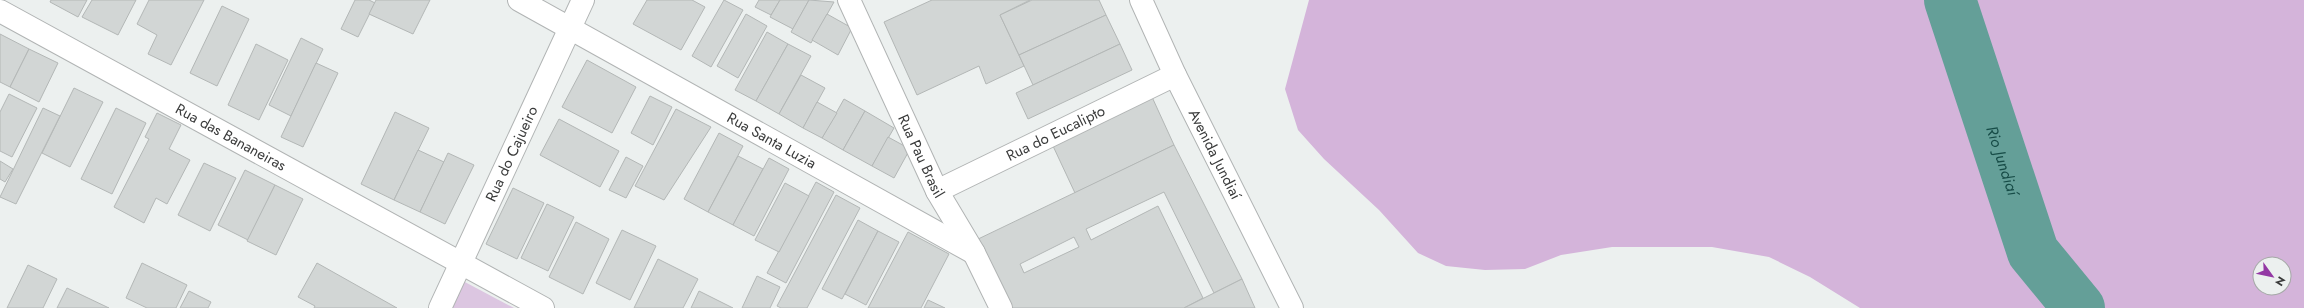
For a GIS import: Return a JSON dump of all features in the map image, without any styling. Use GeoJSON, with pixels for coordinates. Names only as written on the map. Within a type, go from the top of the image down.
{"type":"FeatureCollection","features":[{"type":"Feature","properties":{"kind":"street"},"geometry":{"type":"LineString","coordinates":[[519,0],[569,28]]}},
{"type":"Feature","properties":{"kind":"street","name":"Rua do Cajueiro"},"geometry":{"type":"LineString","coordinates":[[440,308],[583,0]]}},
{"type":"Feature","properties":{"kind":"street","name":"Rua Pau Brasil"},"geometry":{"type":"LineString","coordinates":[[849,0],[937,191],[974,253],[1001,308]]}},
{"type":"Feature","properties":{"kind":"street","name":"Avenida Jundiaí"},"geometry":{"type":"LineString","coordinates":[[1141,0],[1175,75],[1292,308]]}},
{"type":"Feature","properties":{"kind":"street","name":"Rua das Bananeiras"},"geometry":{"type":"LineString","coordinates":[[0,11],[543,308]]}},
{"type":"Feature","properties":{"kind":"street","name":"Rua Santa Luzia"},"geometry":{"type":"LineString","coordinates":[[569,28],[974,253]]}},
{"type":"Feature","properties":{"kind":"street","name":"Rua do Eucalipto"},"geometry":{"type":"LineString","coordinates":[[937,191],[1175,75]]}},
{"type":"Feature","properties":{"kind":"shaded area"},"geometry":{"type":"Polygon","coordinates":[[[1309,0],[2304,0],[2304,308],[1860,308],[1810,277],[1769,257],[1712,247],[1612,247],[1561,255],[1525,269],[1485,270],[1446,266],[1418,253],[1379,210],[1324,159],[1298,130],[1285,89],[1309,0]]]}},
{"type":"Feature","properties":{"kind":"shaded area"},"geometry":{"type":"Polygon","coordinates":[[[463,281],[514,308],[444,308],[463,281]]]}},
{"type":"Feature","properties":{"kind":"building"},"geometry":{"type":"Polygon","coordinates":[[[51,0],[87,0],[78,17],[50,2],[51,0]]]}},
{"type":"Feature","properties":{"kind":"building"},"geometry":{"type":"Polygon","coordinates":[[[92,0],[136,0],[118,35],[82,17],[92,0]]]}},
{"type":"Feature","properties":{"kind":"building"},"geometry":{"type":"Polygon","coordinates":[[[149,0],[204,0],[171,65],[148,54],[157,35],[137,24],[149,0]]]}},
{"type":"Feature","properties":{"kind":"building"},"geometry":{"type":"Polygon","coordinates":[[[355,0],[369,0],[375,3],[358,37],[341,29],[355,0]]]}},
{"type":"Feature","properties":{"kind":"building"},"geometry":{"type":"Polygon","coordinates":[[[376,0],[430,0],[413,34],[369,14],[376,0]]]}},
{"type":"Feature","properties":{"kind":"building"},"geometry":{"type":"Polygon","coordinates":[[[647,0],[692,0],[705,7],[681,50],[633,24],[647,0]]]}},
{"type":"Feature","properties":{"kind":"building"},"geometry":{"type":"Polygon","coordinates":[[[724,0],[743,10],[711,67],[692,56],[724,0]]]}},
{"type":"Feature","properties":{"kind":"building"},"geometry":{"type":"Polygon","coordinates":[[[759,0],[780,0],[771,15],[755,7],[759,0]]]}},
{"type":"Feature","properties":{"kind":"building"},"geometry":{"type":"Polygon","coordinates":[[[780,0],[809,0],[793,29],[770,17],[780,0]]]}},
{"type":"Feature","properties":{"kind":"building"},"geometry":{"type":"Polygon","coordinates":[[[809,0],[834,2],[811,43],[791,32],[809,0]]]}},
{"type":"Feature","properties":{"kind":"building"},"geometry":{"type":"Polygon","coordinates":[[[932,0],[1030,0],[1000,15],[1024,66],[986,84],[979,66],[917,95],[884,22],[932,0]]]}},
{"type":"Feature","properties":{"kind":"building"},"geometry":{"type":"Polygon","coordinates":[[[1032,0],[1099,0],[1106,15],[1019,55],[1000,15],[1032,0]]]}},
{"type":"Feature","properties":{"kind":"building"},"geometry":{"type":"Polygon","coordinates":[[[222,6],[249,19],[217,86],[190,73],[222,6]]]}},
{"type":"Feature","properties":{"kind":"building"},"geometry":{"type":"Polygon","coordinates":[[[746,14],[767,26],[738,78],[717,66],[746,14]]]}},
{"type":"Feature","properties":{"kind":"building"},"geometry":{"type":"Polygon","coordinates":[[[827,14],[852,28],[838,55],[812,40],[827,14]]]}},
{"type":"Feature","properties":{"kind":"building"},"geometry":{"type":"Polygon","coordinates":[[[1106,15],[1120,44],[1033,85],[1019,55],[1106,15]]]}},
{"type":"Feature","properties":{"kind":"building"},"geometry":{"type":"Polygon","coordinates":[[[767,32],[788,44],[756,101],[735,90],[767,32]]]}},
{"type":"Feature","properties":{"kind":"building"},"geometry":{"type":"Polygon","coordinates":[[[0,34],[29,49],[10,87],[0,82],[0,34]]]}},
{"type":"Feature","properties":{"kind":"building"},"geometry":{"type":"Polygon","coordinates":[[[301,38],[323,49],[291,116],[269,105],[301,38]]]}},
{"type":"Feature","properties":{"kind":"building"},"geometry":{"type":"Polygon","coordinates":[[[256,44],[288,60],[259,120],[228,105],[256,44]]]}},
{"type":"Feature","properties":{"kind":"building"},"geometry":{"type":"Polygon","coordinates":[[[788,44],[811,56],[779,114],[756,101],[788,44]]]}},
{"type":"Feature","properties":{"kind":"building"},"geometry":{"type":"Polygon","coordinates":[[[1120,44],[1132,70],[1028,119],[1016,93],[1120,44]]]}},
{"type":"Feature","properties":{"kind":"building"},"geometry":{"type":"Polygon","coordinates":[[[29,49],[58,63],[39,102],[10,87],[29,49]]]}},
{"type":"Feature","properties":{"kind":"building"},"geometry":{"type":"Polygon","coordinates":[[[587,60],[636,87],[612,133],[562,107],[587,60]]]}},
{"type":"Feature","properties":{"kind":"building"},"geometry":{"type":"Polygon","coordinates":[[[316,63],[338,73],[303,147],[281,137],[316,63]]]}},
{"type":"Feature","properties":{"kind":"building"},"geometry":{"type":"Polygon","coordinates":[[[801,75],[825,88],[803,128],[779,114],[801,75]]]}},
{"type":"Feature","properties":{"kind":"building"},"geometry":{"type":"Polygon","coordinates":[[[74,88],[103,102],[70,167],[42,153],[74,88]]]}},
{"type":"Feature","properties":{"kind":"building"},"geometry":{"type":"Polygon","coordinates":[[[9,94],[37,108],[12,157],[0,151],[0,112],[9,94]]]}},
{"type":"Feature","properties":{"kind":"building"},"geometry":{"type":"Polygon","coordinates":[[[650,96],[672,107],[653,145],[631,133],[650,96]]]}},
{"type":"Feature","properties":{"kind":"building"},"geometry":{"type":"Polygon","coordinates":[[[1152,97],[1174,145],[1075,193],[1053,146],[1152,97]]]}},
{"type":"Feature","properties":{"kind":"building"},"geometry":{"type":"Polygon","coordinates":[[[844,99],[865,111],[843,150],[822,138],[844,99]]]}},
{"type":"Feature","properties":{"kind":"building"},"geometry":{"type":"Polygon","coordinates":[[[817,102],[837,113],[822,138],[803,128],[817,102]]]}},
{"type":"Feature","properties":{"kind":"building"},"geometry":{"type":"Polygon","coordinates":[[[43,108],[60,116],[16,204],[0,197],[43,108]]]}},
{"type":"Feature","properties":{"kind":"building"},"geometry":{"type":"Polygon","coordinates":[[[116,108],[146,123],[112,194],[81,179],[116,108]]]}},
{"type":"Feature","properties":{"kind":"building"},"geometry":{"type":"Polygon","coordinates":[[[676,109],[711,127],[664,200],[635,186],[676,109]]]}},
{"type":"Feature","properties":{"kind":"building"},"geometry":{"type":"Polygon","coordinates":[[[865,111],[894,128],[872,166],[843,150],[865,111]]]}},
{"type":"Feature","properties":{"kind":"building"},"geometry":{"type":"Polygon","coordinates":[[[395,112],[429,128],[394,200],[361,184],[395,112]]]}},
{"type":"Feature","properties":{"kind":"building"},"geometry":{"type":"Polygon","coordinates":[[[157,113],[181,125],[169,149],[190,160],[167,204],[156,198],[144,223],[114,207],[149,139],[145,137],[157,113]]]}},
{"type":"Feature","properties":{"kind":"building"},"geometry":{"type":"Polygon","coordinates":[[[559,119],[619,151],[600,187],[540,155],[559,119]]]}},
{"type":"Feature","properties":{"kind":"building"},"geometry":{"type":"Polygon","coordinates":[[[719,133],[743,146],[708,212],[684,199],[719,133]]]}},
{"type":"Feature","properties":{"kind":"building"},"geometry":{"type":"Polygon","coordinates":[[[888,137],[910,149],[894,178],[872,166],[888,137]]]}},
{"type":"Feature","properties":{"kind":"building"},"geometry":{"type":"Polygon","coordinates":[[[1174,145],[1242,279],[1214,293],[1164,192],[1086,229],[1091,240],[1158,206],[1203,298],[1184,308],[1009,308],[974,241],[1174,145]],[[1074,237],[1020,264],[1024,273],[1079,247],[1074,237]]]}},
{"type":"Feature","properties":{"kind":"building"},"geometry":{"type":"Polygon","coordinates":[[[418,150],[444,162],[420,212],[394,200],[418,150]]]}},
{"type":"Feature","properties":{"kind":"building"},"geometry":{"type":"Polygon","coordinates":[[[448,153],[474,165],[445,224],[420,212],[448,153]]]}},
{"type":"Feature","properties":{"kind":"building"},"geometry":{"type":"Polygon","coordinates":[[[738,156],[763,169],[733,225],[708,212],[738,156]]]}},
{"type":"Feature","properties":{"kind":"building"},"geometry":{"type":"Polygon","coordinates":[[[626,157],[643,166],[626,198],[609,190],[626,157]]]}},
{"type":"Feature","properties":{"kind":"building"},"geometry":{"type":"Polygon","coordinates":[[[769,158],[789,169],[754,236],[733,225],[769,158]]]}},
{"type":"Feature","properties":{"kind":"building"},"geometry":{"type":"Polygon","coordinates":[[[0,161],[13,169],[5,182],[0,179],[0,161]]]}},
{"type":"Feature","properties":{"kind":"building"},"geometry":{"type":"Polygon","coordinates":[[[204,163],[236,178],[210,231],[178,215],[204,163]]]}},
{"type":"Feature","properties":{"kind":"building"},"geometry":{"type":"Polygon","coordinates":[[[245,170],[275,185],[248,240],[218,225],[245,170]]]}},
{"type":"Feature","properties":{"kind":"building"},"geometry":{"type":"Polygon","coordinates":[[[816,182],[834,192],[786,283],[767,273],[816,182]]]}},
{"type":"Feature","properties":{"kind":"building"},"geometry":{"type":"Polygon","coordinates":[[[785,183],[809,196],[779,252],[755,240],[785,183]]]}},
{"type":"Feature","properties":{"kind":"building"},"geometry":{"type":"Polygon","coordinates":[[[275,185],[303,199],[276,255],[247,241],[275,185]]]}},
{"type":"Feature","properties":{"kind":"building"},"geometry":{"type":"Polygon","coordinates":[[[513,188],[544,203],[517,259],[486,244],[513,188]]]}},
{"type":"Feature","properties":{"kind":"building"},"geometry":{"type":"Polygon","coordinates":[[[836,195],[860,208],[807,308],[781,308],[777,306],[836,195]]]}},
{"type":"Feature","properties":{"kind":"building"},"geometry":{"type":"Polygon","coordinates":[[[547,204],[574,217],[548,271],[521,258],[547,204]]]}},
{"type":"Feature","properties":{"kind":"building"},"geometry":{"type":"Polygon","coordinates":[[[858,220],[878,231],[842,299],[822,289],[858,220]]]}},
{"type":"Feature","properties":{"kind":"building"},"geometry":{"type":"Polygon","coordinates":[[[576,222],[609,239],[583,294],[549,277],[576,222]]]}},
{"type":"Feature","properties":{"kind":"building"},"geometry":{"type":"Polygon","coordinates":[[[622,230],[656,246],[630,300],[596,283],[622,230]]]}},
{"type":"Feature","properties":{"kind":"building"},"geometry":{"type":"Polygon","coordinates":[[[878,231],[899,242],[866,305],[845,294],[878,231]]]}},
{"type":"Feature","properties":{"kind":"building"},"geometry":{"type":"Polygon","coordinates":[[[908,232],[949,254],[921,308],[868,308],[908,232]]]}},
{"type":"Feature","properties":{"kind":"building"},"geometry":{"type":"Polygon","coordinates":[[[658,259],[698,279],[683,308],[634,308],[658,259]]]}},
{"type":"Feature","properties":{"kind":"building"},"geometry":{"type":"Polygon","coordinates":[[[142,263],[187,285],[176,308],[147,308],[126,298],[142,263]]]}},
{"type":"Feature","properties":{"kind":"building"},"geometry":{"type":"Polygon","coordinates":[[[317,263],[397,308],[314,308],[315,306],[298,297],[317,263]]]}},
{"type":"Feature","properties":{"kind":"building"},"geometry":{"type":"Polygon","coordinates":[[[28,265],[57,279],[43,308],[7,308],[28,265]]]}},
{"type":"Feature","properties":{"kind":"building"},"geometry":{"type":"Polygon","coordinates":[[[757,276],[780,287],[770,308],[742,308],[757,276]]]}},
{"type":"Feature","properties":{"kind":"building"},"geometry":{"type":"Polygon","coordinates":[[[1242,279],[1255,308],[1184,308],[1242,279]]]}},
{"type":"Feature","properties":{"kind":"building"},"geometry":{"type":"Polygon","coordinates":[[[67,288],[109,308],[57,308],[67,288]]]}},
{"type":"Feature","properties":{"kind":"building"},"geometry":{"type":"Polygon","coordinates":[[[189,291],[211,302],[208,308],[180,308],[189,291]]]}},
{"type":"Feature","properties":{"kind":"building"},"geometry":{"type":"Polygon","coordinates":[[[699,291],[733,308],[691,308],[699,291]]]}},
{"type":"Feature","properties":{"kind":"building"},"geometry":{"type":"Polygon","coordinates":[[[928,300],[945,308],[924,308],[928,300]]]}},
{"type":"Feature","properties":{"kind":"waterway","name":"Rio Jundiaí"},"geometry":{"type":"LineString","coordinates":[[1950,0],[2033,252],[2079,308]]}}]}
